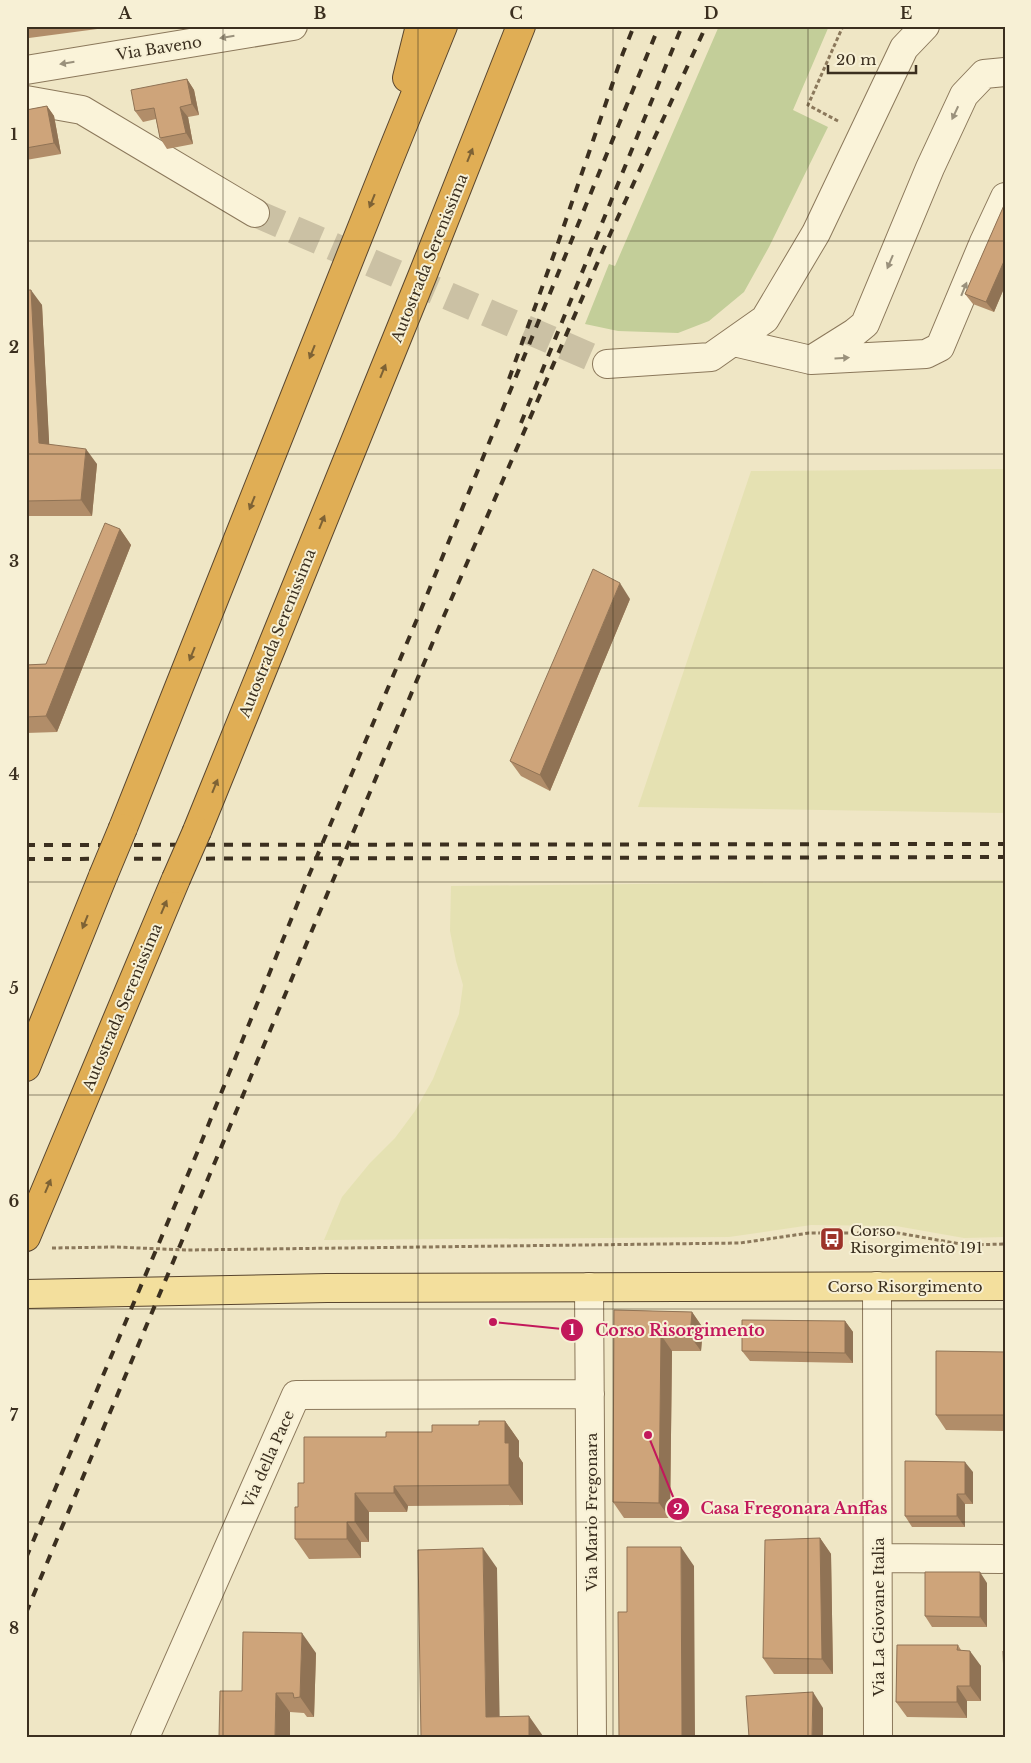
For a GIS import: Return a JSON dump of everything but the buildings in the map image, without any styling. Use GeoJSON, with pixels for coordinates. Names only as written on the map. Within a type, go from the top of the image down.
{"type":"FeatureCollection","features":[{"type":"Feature","properties":{"kind":"highway"},"geometry":{"type":"LineString","coordinates":[[386,166],[420,26]]}},
{"type":"Feature","properties":{"kind":"highway"},"geometry":{"type":"LineString","coordinates":[[26,1067],[386,166],[444,26]]}},
{"type":"Feature","properties":{"kind":"highway","name":"Autostrada Serenissima"},"geometry":{"type":"LineString","coordinates":[[35,1239],[176,879],[423,274],[521,26]]}},
{"type":"Feature","properties":{"kind":"main road","name":"Corso Risorgimento"},"geometry":{"type":"LineString","coordinates":[[26,1294],[327,1288],[1005,1286]]}},
{"type":"Feature","properties":{"kind":"street","name":"Via Baveno"},"geometry":{"type":"LineString","coordinates":[[26,70],[293,26]]}},
{"type":"Feature","properties":{"kind":"street"},"geometry":{"type":"LineString","coordinates":[[607,364],[711,357],[765,319],[816,233],[904,48],[925,26]]}},
{"type":"Feature","properties":{"kind":"street"},"geometry":{"type":"LineString","coordinates":[[811,360],[865,324],[930,168],[964,95],[984,74],[1005,72]]}},
{"type":"Feature","properties":{"kind":"street"},"geometry":{"type":"LineString","coordinates":[[26,100],[82,110],[256,213]]}},
{"type":"Feature","properties":{"kind":"street"},"geometry":{"type":"LineString","coordinates":[[734,342],[811,360],[926,354],[940,347],[1005,197]]}},
{"type":"Feature","properties":{"kind":"street","name":"Via La Giovane Italia"},"geometry":{"type":"LineString","coordinates":[[878,1286],[878,1737]]}},
{"type":"Feature","properties":{"kind":"street","name":"Via Mario Fregonara"},"geometry":{"type":"LineString","coordinates":[[589,1287],[592,1737]]}},
{"type":"Feature","properties":{"kind":"street","name":"Via della Pace"},"geometry":{"type":"LineString","coordinates":[[145,1737],[296,1395],[590,1394]]}},
{"type":"Feature","properties":{"kind":"street"},"geometry":{"type":"LineString","coordinates":[[878,1558],[1001,1559]]}},
{"type":"Feature","properties":{"kind":"path"},"geometry":{"type":"LineString","coordinates":[[843,26],[808,105],[863,134]]}},
{"type":"Feature","properties":{"kind":"path"},"geometry":{"type":"LineString","coordinates":[[35,1239],[115,1247],[187,1250],[740,1243],[809,1234],[898,1233],[966,1245],[1005,1244]]}},
{"type":"Feature","properties":{"kind":"shaded area"},"geometry":{"type":"Polygon","coordinates":[[[1005,469],[1005,813],[638,807],[751,471],[1005,469]]]}},
{"type":"Feature","properties":{"kind":"shaded area"},"geometry":{"type":"Polygon","coordinates":[[[1005,880],[1005,1237],[964,1238],[896,1226],[811,1225],[729,1237],[324,1240],[342,1197],[370,1163],[395,1138],[415,1111],[433,1079],[459,1014],[463,985],[450,931],[451,886],[1005,880]]]}},
{"type":"Feature","properties":{"kind":"green space"},"geometry":{"type":"Polygon","coordinates":[[[719,26],[829,26],[793,110],[828,127],[769,247],[744,292],[709,321],[678,333],[618,331],[585,324],[609,264],[615,266],[719,26]]]}},
{"type":"Feature","properties":{"kind":"tunnel"},"geometry":{"type":"LineString","coordinates":[[255,213],[607,364]]}},
{"type":"Feature","properties":{"kind":"railway"},"geometry":{"type":"LineString","coordinates":[[509,379],[634,26]]}},
{"type":"Feature","properties":{"kind":"railway"},"geometry":{"type":"LineString","coordinates":[[26,1558],[197,1153],[307,880],[420,612],[659,26]]}},
{"type":"Feature","properties":{"kind":"railway"},"geometry":{"type":"LineString","coordinates":[[521,423],[682,26]]}},
{"type":"Feature","properties":{"kind":"railway"},"geometry":{"type":"LineString","coordinates":[[26,1613],[440,625],[607,241],[706,26]]}},
{"type":"Feature","properties":{"kind":"railway"},"geometry":{"type":"LineString","coordinates":[[26,845],[1005,844]]}},
{"type":"Feature","properties":{"kind":"railway"},"geometry":{"type":"LineString","coordinates":[[26,859],[1005,857]]}},
{"type":"Feature","properties":{"kind":"place","name":"Corso Risorgimento 191"},"geometry":{"type":"Point","coordinates":[832,1239]}},
{"type":"Feature","properties":{"kind":"place","name":"Corso Risorgimento"},"geometry":{"type":"Point","coordinates":[493,1322]}},
{"type":"Feature","properties":{"kind":"place","name":"Casa Fregonara Anffas"},"geometry":{"type":"Point","coordinates":[648,1435]}}]}
